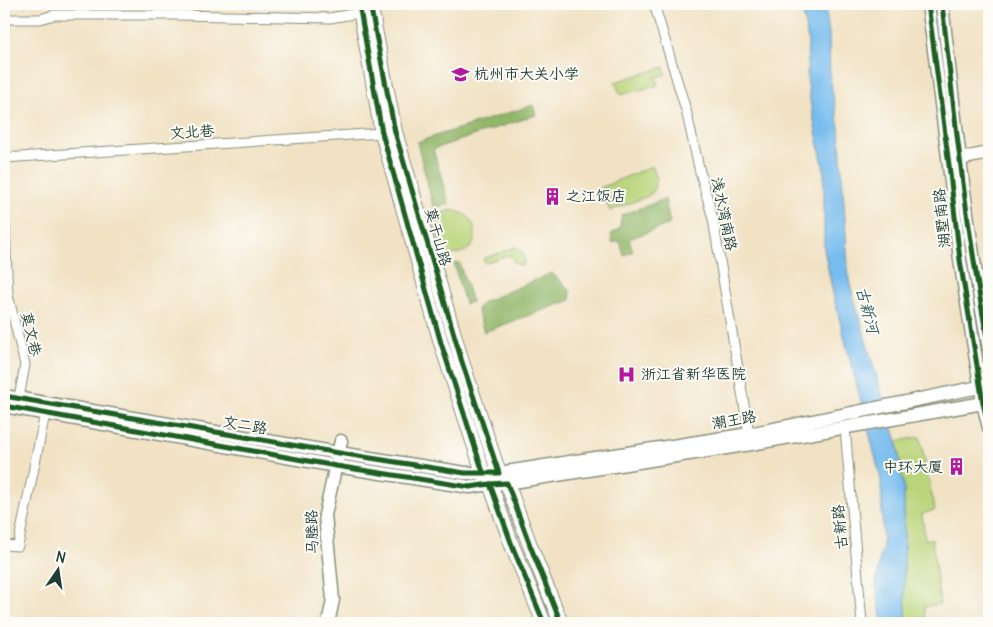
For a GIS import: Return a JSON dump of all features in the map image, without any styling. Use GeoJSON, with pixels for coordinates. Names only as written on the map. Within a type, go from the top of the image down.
{"type":"FeatureCollection","features":[{"type":"Feature","properties":{"kind":"main road","name":"湖墅南路"},"geometry":{"type":"LineString","coordinates":[[928,4],[960,260],[985,386],[989,428]]}},
{"type":"Feature","properties":{"kind":"main road","name":"湖墅南路"},"geometry":{"type":"LineString","coordinates":[[942,4],[959,159],[989,348]]}},
{"type":"Feature","properties":{"kind":"main road","name":"莫干山路"},"geometry":{"type":"LineString","coordinates":[[365,8],[382,133],[442,343],[486,478],[544,623]]}},
{"type":"Feature","properties":{"kind":"main road","name":"莫干山路"},"geometry":{"type":"LineString","coordinates":[[365,8],[395,132],[462,362],[503,478],[561,623]]}},
{"type":"Feature","properties":{"kind":"main road"},"geometry":{"type":"LineString","coordinates":[[959,159],[989,153]]}},
{"type":"Feature","properties":{"kind":"main road","name":"潮王路"},"geometry":{"type":"LineString","coordinates":[[503,478],[749,434],[985,386]]}},
{"type":"Feature","properties":{"kind":"main road","name":"文二路"},"geometry":{"type":"LineString","coordinates":[[4,396],[18,404],[45,414],[338,453]]}},
{"type":"Feature","properties":{"kind":"main road","name":"潮王路"},"geometry":{"type":"LineString","coordinates":[[486,478],[503,478],[751,444],[986,403]]}},
{"type":"Feature","properties":{"kind":"main road","name":"文二路"},"geometry":{"type":"LineString","coordinates":[[4,406],[18,404],[338,453],[470,487],[486,478]]}},
{"type":"Feature","properties":{"kind":"main road","name":"马塍路"},"geometry":{"type":"LineString","coordinates":[[328,623],[333,600],[325,515],[338,453]]}},
{"type":"Feature","properties":{"kind":"street","name":"浅水湾南路"},"geometry":{"type":"LineString","coordinates":[[654,4],[686,110],[713,219],[749,434]]}},
{"type":"Feature","properties":{"kind":"street"},"geometry":{"type":"LineString","coordinates":[[4,28],[4,19],[40,20],[54,15],[330,18],[365,8]]}},
{"type":"Feature","properties":{"kind":"street","name":"文北巷"},"geometry":{"type":"LineString","coordinates":[[4,158],[382,133]]}},
{"type":"Feature","properties":{"kind":"street","name":"莫文巷"},"geometry":{"type":"LineString","coordinates":[[4,206],[8,295],[25,365],[18,404]]}},
{"type":"Feature","properties":{"kind":"street"},"geometry":{"type":"LineString","coordinates":[[4,545],[18,546],[45,414]]}},
{"type":"Feature","properties":{"kind":"street","name":"古新路"},"geometry":{"type":"LineString","coordinates":[[845,428],[862,623]]}},
{"type":"Feature","properties":{"kind":"green space"},"geometry":{"type":"Polygon","coordinates":[[[664,67],[666,74],[656,77],[658,85],[621,95],[615,82],[664,67]]]}},
{"type":"Feature","properties":{"kind":"green space"},"geometry":{"type":"Polygon","coordinates":[[[533,105],[536,115],[433,149],[449,204],[433,206],[417,142],[533,105]]]}},
{"type":"Feature","properties":{"kind":"green space"},"geometry":{"type":"Polygon","coordinates":[[[652,166],[657,178],[653,192],[648,196],[610,211],[600,188],[652,166]]]}},
{"type":"Feature","properties":{"kind":"green space"},"geometry":{"type":"Polygon","coordinates":[[[665,199],[670,224],[629,239],[633,251],[624,256],[620,241],[612,243],[611,234],[619,229],[622,215],[665,199]]]}},
{"type":"Feature","properties":{"kind":"green space"},"geometry":{"type":"Polygon","coordinates":[[[452,210],[470,219],[475,232],[474,241],[470,248],[464,251],[453,255],[443,255],[435,215],[452,210]]]}},
{"type":"Feature","properties":{"kind":"green space"},"geometry":{"type":"Polygon","coordinates":[[[516,247],[523,253],[525,262],[522,266],[516,264],[509,255],[485,263],[483,259],[516,247]]]}},
{"type":"Feature","properties":{"kind":"green space"},"geometry":{"type":"Polygon","coordinates":[[[459,262],[472,302],[465,304],[454,264],[459,262]]]}},
{"type":"Feature","properties":{"kind":"green space"},"geometry":{"type":"Polygon","coordinates":[[[552,273],[570,290],[571,300],[484,332],[477,309],[483,302],[552,273]]]}},
{"type":"Feature","properties":{"kind":"green space"},"geometry":{"type":"Polygon","coordinates":[[[920,437],[935,510],[922,514],[925,539],[932,539],[940,604],[924,607],[926,623],[907,623],[904,583],[904,490],[897,441],[920,437]]]}},
{"type":"Feature","properties":{"kind":"water"},"geometry":{"type":"Polygon","coordinates":[[[801,4],[825,4],[829,33],[830,78],[839,128],[849,281],[897,441],[904,490],[904,583],[907,623],[882,623],[876,584],[883,547],[881,479],[834,298],[824,249],[824,170],[811,107],[807,77],[808,41],[801,4]]]}},
{"type":"Feature","properties":{"kind":"cycle path"},"geometry":{"type":"LineString","coordinates":[[359,4],[382,133],[441,343],[483,472]]}},
{"type":"Feature","properties":{"kind":"cycle path"},"geometry":{"type":"LineString","coordinates":[[4,396],[465,473],[499,473],[462,362],[395,132],[370,4]]}},
{"type":"Feature","properties":{"kind":"cycle path"},"geometry":{"type":"LineString","coordinates":[[928,4],[960,260],[983,403],[989,428]]}},
{"type":"Feature","properties":{"kind":"cycle path"},"geometry":{"type":"LineString","coordinates":[[942,4],[968,219],[989,348]]}},
{"type":"Feature","properties":{"kind":"cycle path"},"geometry":{"type":"LineString","coordinates":[[4,406],[336,466],[470,487],[507,483],[561,623]]}},
{"type":"Feature","properties":{"kind":"cycle path"},"geometry":{"type":"LineString","coordinates":[[490,484],[513,548],[544,623]]}},
{"type":"Feature","properties":{"kind":"place","name":"杭州市大关小学"},"geometry":{"type":"Point","coordinates":[460,74]}},
{"type":"Feature","properties":{"kind":"place","name":"之江饭店"},"geometry":{"type":"Point","coordinates":[552,196]}},
{"type":"Feature","properties":{"kind":"place","name":"浙江省新华医院"},"geometry":{"type":"Point","coordinates":[627,374]}},
{"type":"Feature","properties":{"kind":"place","name":"中环大厦"},"geometry":{"type":"Point","coordinates":[957,467]}},
{"type":"Feature","properties":{"kind":"water label","name":"古新河"},"geometry":{"type":"Point","coordinates":[868,310]}}]}
